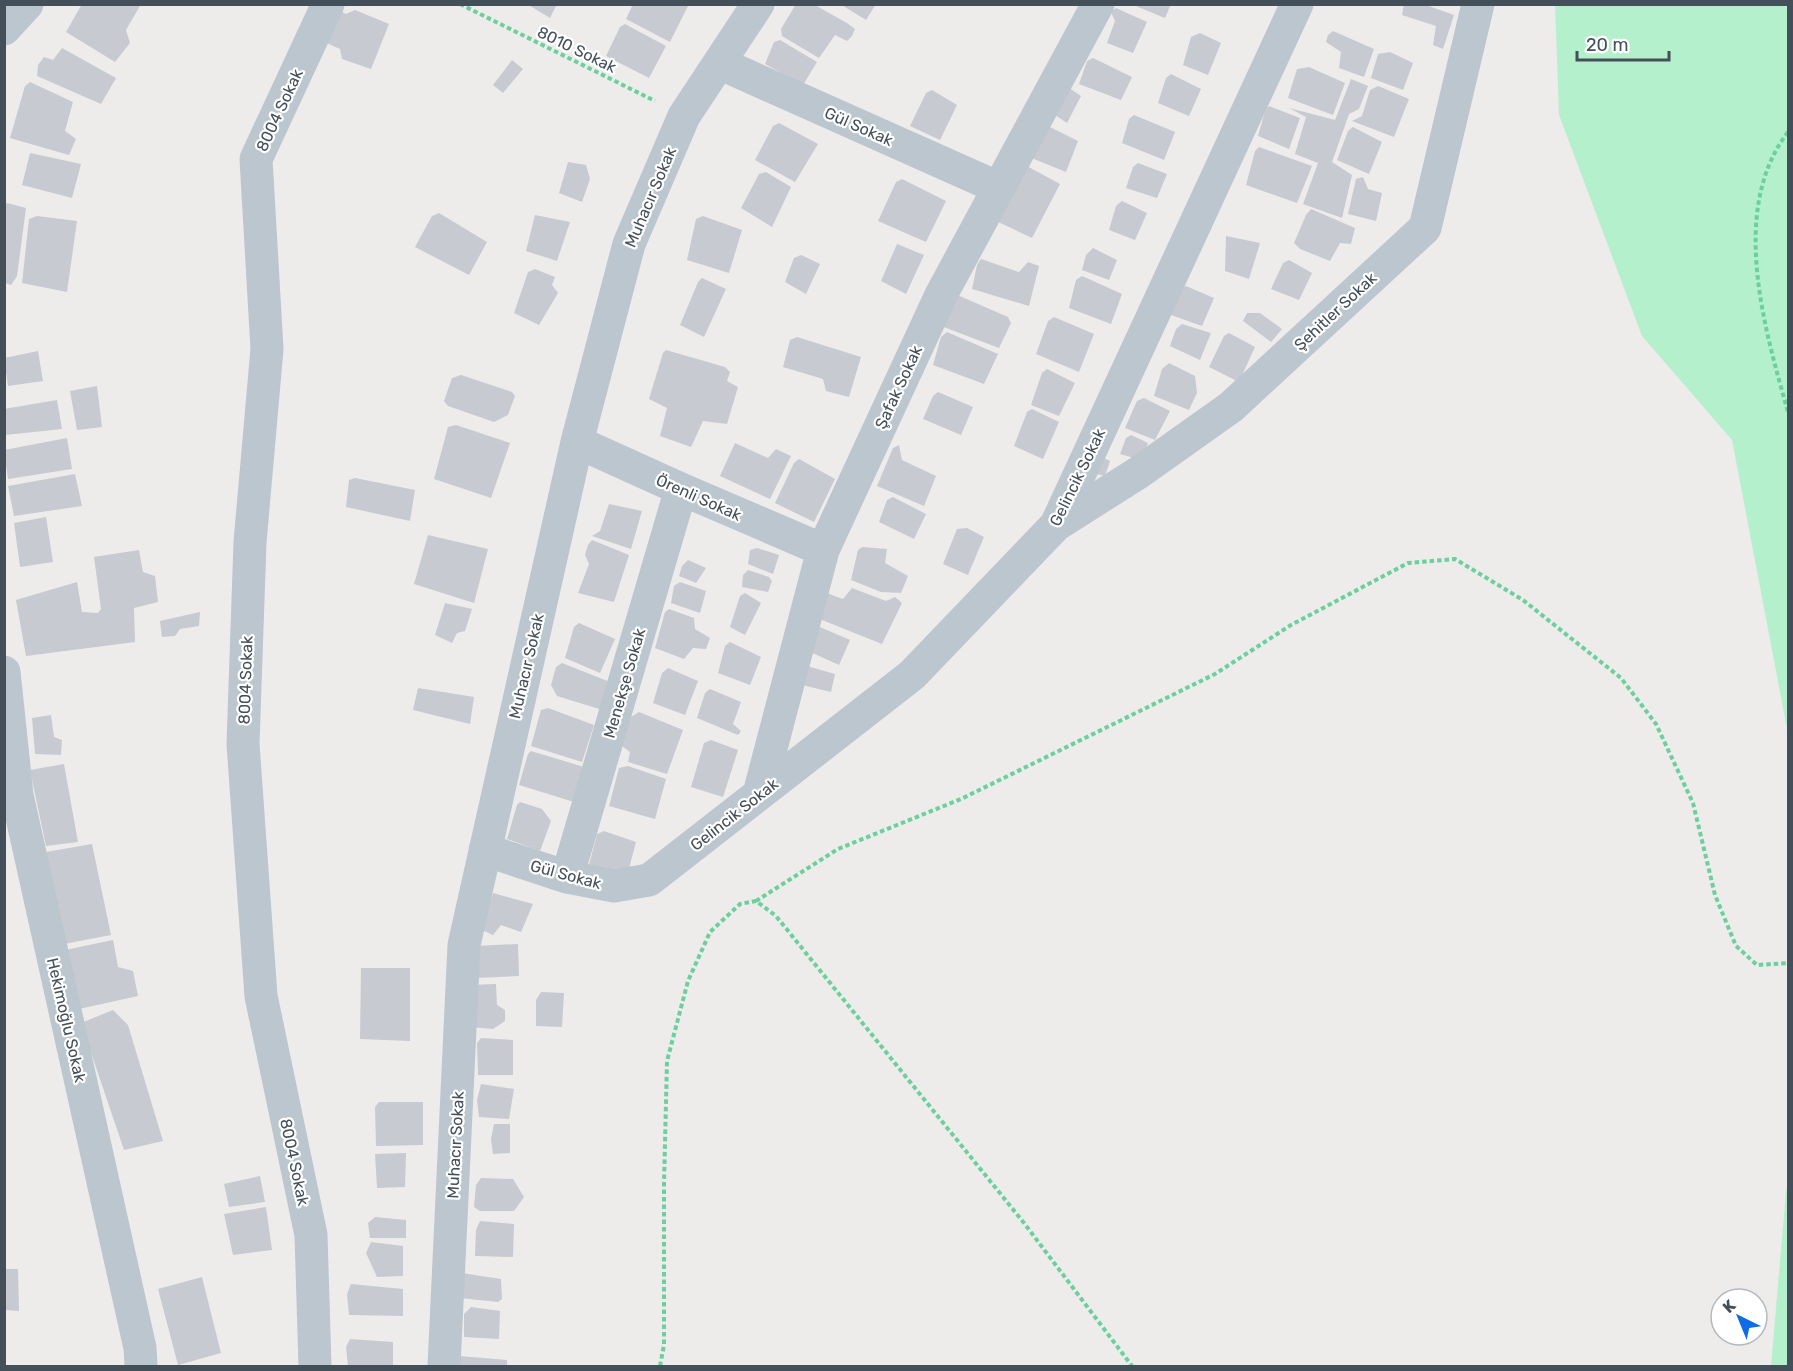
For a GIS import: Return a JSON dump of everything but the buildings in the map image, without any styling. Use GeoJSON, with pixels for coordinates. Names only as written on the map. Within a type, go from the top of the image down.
{"type":"FeatureCollection","features":[{"type":"Feature","properties":{"kind":"street"},"geometry":{"type":"LineString","coordinates":[[4,28],[27,4]]}},
{"type":"Feature","properties":{"kind":"street","name":"8004 Sokak"},"geometry":{"type":"LineString","coordinates":[[315,1366],[311,1235],[261,996],[243,744],[250,542],[267,349],[256,159],[328,4]]}},
{"type":"Feature","properties":{"kind":"street","name":"Muhacır Sokak"},"geometry":{"type":"LineString","coordinates":[[444,1366],[464,945],[577,442],[629,244],[684,116],[758,4]]}},
{"type":"Feature","properties":{"kind":"street","name":"Şafak Sokak"},"geometry":{"type":"LineString","coordinates":[[759,794],[823,550],[941,295],[1098,4]]}},
{"type":"Feature","properties":{"kind":"street","name":"Gelincik Sokak"},"geometry":{"type":"LineString","coordinates":[[648,880],[912,675],[1056,525],[1297,4]]}},
{"type":"Feature","properties":{"kind":"street","name":"Şehitler Sokak"},"geometry":{"type":"LineString","coordinates":[[1056,525],[1138,473],[1231,406],[1425,228],[1478,4]]}},
{"type":"Feature","properties":{"kind":"street","name":"Gül Sokak"},"geometry":{"type":"LineString","coordinates":[[719,63],[999,189]]}},
{"type":"Feature","properties":{"kind":"street","name":"Örenli Sokak"},"geometry":{"type":"LineString","coordinates":[[577,442],[823,550]]}},
{"type":"Feature","properties":{"kind":"street","name":"Menekşe Sokak"},"geometry":{"type":"LineString","coordinates":[[567,877],[681,489]]}},
{"type":"Feature","properties":{"kind":"street","name":"Hekimoğlu Sokak"},"geometry":{"type":"LineString","coordinates":[[4,672],[17,795],[140,1348],[141,1366]]}},
{"type":"Feature","properties":{"kind":"street","name":"Gül Sokak"},"geometry":{"type":"LineString","coordinates":[[485,850],[567,877],[614,886],[648,880]]}},
{"type":"Feature","properties":{"kind":"path","name":"8010 Sokak"},"geometry":{"type":"LineString","coordinates":[[460,4],[684,116]]}},
{"type":"Feature","properties":{"kind":"path"},"geometry":{"type":"LineString","coordinates":[[1788,132],[1776,148],[1759,196],[1755,260],[1771,353],[1788,412]]}},
{"type":"Feature","properties":{"kind":"path"},"geometry":{"type":"LineString","coordinates":[[660,1366],[664,1345],[664,1184],[668,1061],[688,981],[710,932],[740,904],[756,901],[838,849],[961,799],[1215,674],[1291,625],[1408,563],[1455,559],[1523,600],[1621,678],[1656,724],[1693,803],[1715,895],[1736,946],[1757,964],[1788,963]]}},
{"type":"Feature","properties":{"kind":"path"},"geometry":{"type":"LineString","coordinates":[[756,901],[776,916],[1024,1222],[1132,1366]]}},
{"type":"Feature","properties":{"kind":"green space"},"geometry":{"type":"Polygon","coordinates":[[[1555,5],[1788,5],[1788,734],[1732,440],[1642,336],[1559,115],[1555,5]]]}},
{"type":"Feature","properties":{"kind":"green space"},"geometry":{"type":"Polygon","coordinates":[[[1788,1183],[1788,1366],[1771,1366],[1786,1192],[1788,1183]]]}}]}
